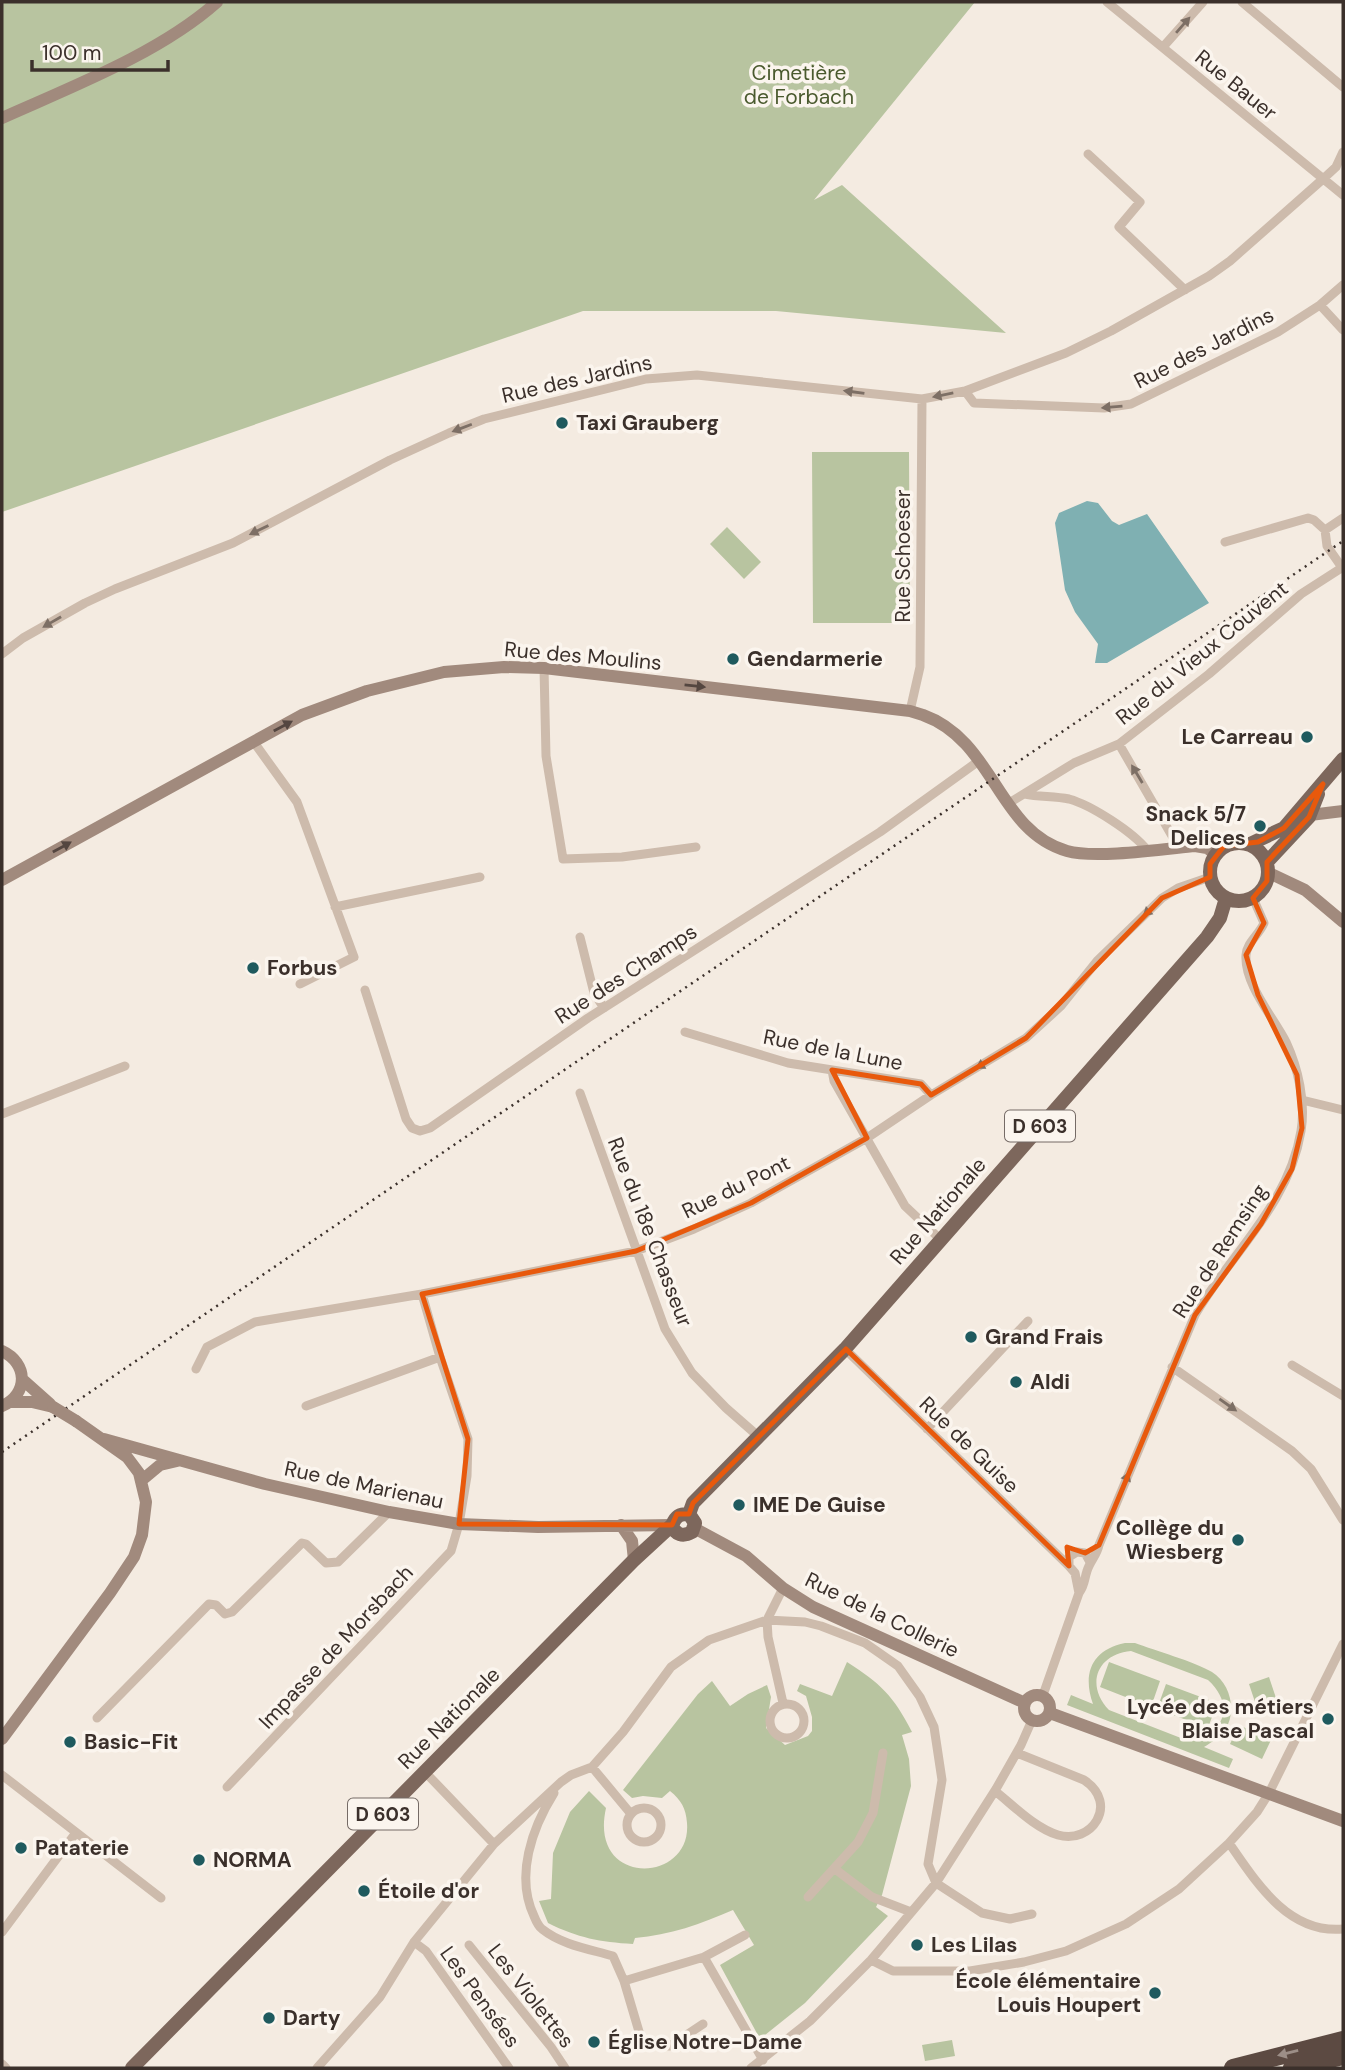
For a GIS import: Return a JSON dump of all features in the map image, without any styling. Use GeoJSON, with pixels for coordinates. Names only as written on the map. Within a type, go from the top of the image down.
{"type":"FeatureCollection","features":[{"type":"Feature","properties":{"kind":"highway"},"geometry":{"type":"LineString","coordinates":[[1233,2068],[1343,2040]]}},
{"type":"Feature","properties":{"kind":"highway"},"geometry":{"type":"LineString","coordinates":[[1292,2068],[1343,2056]]}},
{"type":"Feature","properties":{"kind":"highway"},"geometry":{"type":"LineString","coordinates":[[1312,2068],[1343,2063]]}},
{"type":"Feature","properties":{"kind":"main road"},"geometry":{"type":"LineString","coordinates":[[2,118],[150,48],[217,2]]}},
{"type":"Feature","properties":{"kind":"main road","name":"Rue des Moulins"},"geometry":{"type":"LineString","coordinates":[[2,880],[253,741],[323,706],[396,682],[480,668],[544,668],[910,711],[953,729],[980,760],[1029,830],[1048,843],[1068,852],[1091,854],[1202,846],[1215,854]]}},
{"type":"Feature","properties":{"kind":"main road"},"geometry":{"type":"LineString","coordinates":[[1250,844],[1284,828],[1343,759]]}},
{"type":"Feature","properties":{"kind":"main road"},"geometry":{"type":"LineString","coordinates":[[1323,784],[1310,815],[1268,868],[1262,890],[1253,898],[1245,901],[1226,898],[1213,885],[1210,877],[1210,864],[1215,854],[1224,846],[1233,842],[1250,844],[1260,850],[1268,868],[1305,890],[1343,922]]}},
{"type":"Feature","properties":{"kind":"main road"},"geometry":{"type":"LineString","coordinates":[[1310,815],[1343,811]]}},
{"type":"Feature","properties":{"kind":"main road","name":"Rue Nationale"},"geometry":{"type":"LineString","coordinates":[[132,2068],[634,1560],[649,1546],[676,1530],[680,1514],[691,1521],[693,1503],[845,1349],[1207,937],[1220,918],[1226,898]]}},
{"type":"Feature","properties":{"kind":"main road"},"geometry":{"type":"LineString","coordinates":[[2,1351],[18,1362],[23,1380],[53,1407],[76,1420],[127,1457],[142,1480],[146,1502],[146,1520],[134,1557],[2,1739]]}},
{"type":"Feature","properties":{"kind":"main road"},"geometry":{"type":"LineString","coordinates":[[6,1404],[17,1396],[23,1380]]}},
{"type":"Feature","properties":{"kind":"main road"},"geometry":{"type":"LineString","coordinates":[[6,1404],[32,1402],[53,1407]]}},
{"type":"Feature","properties":{"kind":"main road","name":"Rue de Marienau"},"geometry":{"type":"LineString","coordinates":[[104,1439],[265,1484],[390,1512],[459,1524],[538,1527],[621,1525],[676,1530]]}},
{"type":"Feature","properties":{"kind":"main road"},"geometry":{"type":"LineString","coordinates":[[142,1480],[160,1465],[177,1461]]}},
{"type":"Feature","properties":{"kind":"main road","name":"Rue de la Collerie"},"geometry":{"type":"LineString","coordinates":[[691,1521],[746,1556],[783,1588],[813,1607],[1025,1703]]}},
{"type":"Feature","properties":{"kind":"main road"},"geometry":{"type":"LineString","coordinates":[[621,1525],[632,1541],[634,1560]]}},
{"type":"Feature","properties":{"kind":"main road"},"geometry":{"type":"LineString","coordinates":[[1032,1696],[1043,1696],[1050,1703],[1050,1713],[1042,1720],[1032,1720],[1025,1713],[1025,1703],[1032,1696]]}},
{"type":"Feature","properties":{"kind":"main road"},"geometry":{"type":"LineString","coordinates":[[1050,1713],[1343,1821]]}},
{"type":"Feature","properties":{"kind":"street","name":"Rue Bauer"},"geometry":{"type":"LineString","coordinates":[[1107,2],[1343,195]]}},
{"type":"Feature","properties":{"kind":"street"},"geometry":{"type":"LineString","coordinates":[[1163,47],[1203,2]]}},
{"type":"Feature","properties":{"kind":"street"},"geometry":{"type":"LineString","coordinates":[[1242,2],[1343,87]]}},
{"type":"Feature","properties":{"kind":"street"},"geometry":{"type":"LineString","coordinates":[[965,391],[1066,353],[1185,290],[1230,261],[1323,179],[1336,166],[1343,152]]}},
{"type":"Feature","properties":{"kind":"street"},"geometry":{"type":"LineString","coordinates":[[1088,154],[1140,202],[1119,227],[1185,290]]}},
{"type":"Feature","properties":{"kind":"street","name":"Rue des Jardins"},"geometry":{"type":"LineString","coordinates":[[2,654],[23,638],[85,603],[233,543],[390,460],[484,419],[646,379],[669,376],[706,376],[922,399],[965,391],[974,403],[1104,408],[1131,404],[1259,342],[1320,305],[1343,285]]}},
{"type":"Feature","properties":{"kind":"street"},"geometry":{"type":"LineString","coordinates":[[1320,305],[1343,330]]}},
{"type":"Feature","properties":{"kind":"street","name":"Rue Schoeser"},"geometry":{"type":"LineString","coordinates":[[910,711],[920,667],[922,399]]}},
{"type":"Feature","properties":{"kind":"street"},"geometry":{"type":"LineString","coordinates":[[1226,542],[1308,518],[1325,530],[1328,546],[1343,567]]}},
{"type":"Feature","properties":{"kind":"street"},"geometry":{"type":"LineString","coordinates":[[1325,530],[1343,518]]}},
{"type":"Feature","properties":{"kind":"street","name":"Rue du Vieux Couvent"},"geometry":{"type":"LineString","coordinates":[[1009,803],[1081,760],[1119,744],[1209,674],[1301,594],[1343,567]]}},
{"type":"Feature","properties":{"kind":"street"},"geometry":{"type":"LineString","coordinates":[[544,668],[546,756],[562,859],[622,857],[696,847]]}},
{"type":"Feature","properties":{"kind":"street"},"geometry":{"type":"LineString","coordinates":[[253,741],[297,802],[354,957],[300,984]]}},
{"type":"Feature","properties":{"kind":"street"},"geometry":{"type":"LineString","coordinates":[[1119,744],[1179,848]]}},
{"type":"Feature","properties":{"kind":"street","name":"Rue des Champs"},"geometry":{"type":"LineString","coordinates":[[365,990],[406,1119],[412,1128],[420,1131],[430,1128],[604,1008],[880,832],[980,760]]}},
{"type":"Feature","properties":{"kind":"street"},"geometry":{"type":"LineString","coordinates":[[1025,794],[1075,801],[1109,820],[1139,841],[1147,850]]}},
{"type":"Feature","properties":{"kind":"street"},"geometry":{"type":"LineString","coordinates":[[335,907],[480,877]]}},
{"type":"Feature","properties":{"kind":"street","name":"Rue du Pont"},"geometry":{"type":"LineString","coordinates":[[196,1369],[207,1347],[255,1322],[422,1294],[636,1251],[751,1203],[867,1139],[931,1095],[1026,1038],[1061,1006],[1097,961],[1162,898],[1178,888],[1210,877]]}},
{"type":"Feature","properties":{"kind":"street","name":"Rue de Remsing"},"geometry":{"type":"LineString","coordinates":[[1043,1696],[1080,1593],[1085,1586],[1088,1566],[1097,1554],[1172,1367],[1206,1296],[1261,1224],[1292,1168],[1302,1128],[1302,1100],[1292,1058],[1258,995],[1247,967],[1249,943],[1261,931],[1264,923],[1253,898]]}},
{"type":"Feature","properties":{"kind":"street","name":"Rue des Champs"},"geometry":{"type":"LineString","coordinates":[[580,937],[594,993],[604,1008]]}},
{"type":"Feature","properties":{"kind":"street","name":"Rue de la Lune"},"geometry":{"type":"LineString","coordinates":[[685,1032],[788,1063],[921,1084],[931,1095]]}},
{"type":"Feature","properties":{"kind":"street"},"geometry":{"type":"LineString","coordinates":[[2,1114],[125,1066]]}},
{"type":"Feature","properties":{"kind":"street"},"geometry":{"type":"LineString","coordinates":[[832,1070],[834,1081],[905,1206],[940,1240]]}},
{"type":"Feature","properties":{"kind":"street","name":"Rue du 18e Chasseur"},"geometry":{"type":"LineString","coordinates":[[580,1093],[665,1329],[692,1373],[758,1436]]}},
{"type":"Feature","properties":{"kind":"street"},"geometry":{"type":"LineString","coordinates":[[1302,1100],[1343,1110]]}},
{"type":"Feature","properties":{"kind":"street"},"geometry":{"type":"LineString","coordinates":[[422,1294],[468,1439],[467,1476],[459,1524]]}},
{"type":"Feature","properties":{"kind":"street"},"geometry":{"type":"LineString","coordinates":[[927,1429],[1028,1321]]}},
{"type":"Feature","properties":{"kind":"street","name":"Rue de Guise"},"geometry":{"type":"LineString","coordinates":[[845,1349],[1072,1569]]}},
{"type":"Feature","properties":{"kind":"street"},"geometry":{"type":"LineString","coordinates":[[306,1406],[440,1357]]}},
{"type":"Feature","properties":{"kind":"street"},"geometry":{"type":"LineString","coordinates":[[1292,1365],[1343,1396]]}},
{"type":"Feature","properties":{"kind":"street"},"geometry":{"type":"LineString","coordinates":[[1172,1367],[1292,1451],[1311,1469],[1343,1520]]}},
{"type":"Feature","properties":{"kind":"street"},"geometry":{"type":"LineString","coordinates":[[97,1718],[209,1605],[216,1605],[225,1614],[232,1612],[302,1543],[326,1563],[338,1562],[390,1512]]}},
{"type":"Feature","properties":{"kind":"street","name":"Impasse de Morsbach"},"geometry":{"type":"LineString","coordinates":[[227,1787],[451,1551],[459,1524]]}},
{"type":"Feature","properties":{"kind":"street"},"geometry":{"type":"LineString","coordinates":[[1080,1593],[1069,1557],[1099,1545]]}},
{"type":"Feature","properties":{"kind":"street"},"geometry":{"type":"LineString","coordinates":[[1072,1569],[1081,1574],[1088,1566],[1084,1553]]}},
{"type":"Feature","properties":{"kind":"street"},"geometry":{"type":"LineString","coordinates":[[783,1588],[767,1620],[768,1637],[783,1703]]}},
{"type":"Feature","properties":{"kind":"street"},"geometry":{"type":"LineString","coordinates":[[414,1942],[494,1843],[561,1782],[592,1767],[623,1732],[671,1667],[709,1640],[767,1620],[805,1622],[846,1634],[865,1643],[898,1666],[920,1697],[934,1727],[942,1780],[928,1864],[936,1883],[982,1913],[1010,1919],[1032,1914]]}},
{"type":"Feature","properties":{"kind":"street"},"geometry":{"type":"LineString","coordinates":[[871,1960],[893,1971],[971,1971],[1024,1962],[1066,1951],[1126,1924],[1180,1889],[1229,1843],[1257,1812],[1343,1644]]}},
{"type":"Feature","properties":{"kind":"street"},"geometry":{"type":"LineString","coordinates":[[751,2068],[810,2021],[871,1960],[936,1883],[995,1791],[1032,1720]]}},
{"type":"Feature","properties":{"kind":"street"},"geometry":{"type":"LineString","coordinates":[[808,1897],[858,1842],[873,1813],[883,1753]]}},
{"type":"Feature","properties":{"kind":"street"},"geometry":{"type":"LineString","coordinates":[[995,1791],[1042,1828],[1059,1836],[1073,1836],[1085,1832],[1099,1816],[1102,1810],[1101,1797],[1094,1786],[1017,1753]]}},
{"type":"Feature","properties":{"kind":"street"},"geometry":{"type":"LineString","coordinates":[[592,1767],[631,1814]]}},
{"type":"Feature","properties":{"kind":"street"},"geometry":{"type":"LineString","coordinates":[[425,1772],[494,1843]]}},
{"type":"Feature","properties":{"kind":"street"},"geometry":{"type":"LineString","coordinates":[[2,1775],[161,1898]]}},
{"type":"Feature","properties":{"kind":"street"},"geometry":{"type":"LineString","coordinates":[[561,1782],[546,1806],[529,1846],[525,1874],[528,1904],[540,1928],[565,1943],[613,1956],[624,1981],[643,2045],[670,2046],[703,2024]]}},
{"type":"Feature","properties":{"kind":"street"},"geometry":{"type":"LineString","coordinates":[[2,1932],[75,1834]]}},
{"type":"Feature","properties":{"kind":"street"},"geometry":{"type":"LineString","coordinates":[[1229,1843],[1267,1896],[1285,1911],[1308,1924],[1331,1930],[1343,1929]]}},
{"type":"Feature","properties":{"kind":"street"},"geometry":{"type":"LineString","coordinates":[[835,1869],[872,1897],[911,1912]]}},
{"type":"Feature","properties":{"kind":"street"},"geometry":{"type":"LineString","coordinates":[[624,1981],[704,1958],[745,1935]]}},
{"type":"Feature","properties":{"kind":"street","name":"Les Pensées"},"geometry":{"type":"LineString","coordinates":[[317,2068],[380,1997],[414,1942],[426,1951],[509,2068]]}},
{"type":"Feature","properties":{"kind":"street","name":"Les Violettes"},"geometry":{"type":"LineString","coordinates":[[469,1945],[565,2068]]}},
{"type":"Feature","properties":{"kind":"street"},"geometry":{"type":"LineString","coordinates":[[704,1958],[763,2060]]}},
{"type":"Feature","properties":{"kind":"street"},"geometry":{"type":"LineString","coordinates":[[2,2064],[6,2068]]}},
{"type":"Feature","properties":{"kind":"highlighted area"},"geometry":{"type":"Polygon","coordinates":[[[1323,784],[1309,817],[1267,862],[1267,881],[1253,898],[1264,923],[1246,955],[1258,995],[1297,1075],[1302,1128],[1292,1169],[1261,1224],[1195,1315],[1099,1545],[1085,1553],[1067,1547],[1069,1566],[846,1349],[693,1503],[689,1514],[677,1514],[672,1525],[459,1524],[468,1439],[422,1294],[636,1251],[751,1203],[867,1138],[832,1070],[921,1084],[931,1095],[1026,1038],[1162,898],[1210,877],[1210,864],[1224,846],[1258,842],[1284,828],[1323,784]]]}},
{"type":"Feature","properties":{"kind":"green space","name":"Cimetière de Forbach"},"geometry":{"type":"Polygon","coordinates":[[[2,2],[975,2],[814,200],[842,185],[1006,333],[776,311],[583,311],[2,512],[2,2]]]}},
{"type":"Feature","properties":{"kind":"green space"},"geometry":{"type":"Polygon","coordinates":[[[812,452],[909,452],[910,623],[813,623],[812,452]]]}},
{"type":"Feature","properties":{"kind":"green space"},"geometry":{"type":"Polygon","coordinates":[[[727,527],[761,562],[744,579],[710,544],[727,527]]]}},
{"type":"Feature","properties":{"kind":"green space"},"geometry":{"type":"Polygon","coordinates":[[[1135,1643],[1195,1664],[1219,1677],[1228,1691],[1231,1715],[1223,1733],[1204,1747],[1233,1759],[1229,1768],[1067,1705],[1071,1695],[1093,1704],[1089,1682],[1092,1664],[1097,1657],[1114,1646],[1135,1643]],[[1131,1651],[1119,1653],[1103,1664],[1096,1681],[1102,1700],[1109,1710],[1186,1740],[1209,1733],[1222,1719],[1222,1700],[1208,1680],[1131,1651]]]}},
{"type":"Feature","properties":{"kind":"green space"},"geometry":{"type":"Polygon","coordinates":[[[847,1662],[885,1691],[912,1732],[902,1735],[909,1759],[911,1786],[882,1895],[876,1907],[888,1916],[805,2003],[760,2039],[720,1965],[754,1945],[733,1910],[685,1928],[635,1938],[633,1944],[589,1938],[548,1923],[539,1901],[551,1899],[553,1853],[570,1812],[589,1791],[606,1808],[605,1834],[612,1853],[625,1864],[642,1868],[659,1866],[674,1858],[684,1843],[687,1823],[680,1801],[670,1791],[662,1798],[632,1798],[623,1790],[698,1694],[712,1681],[730,1706],[767,1685],[771,1697],[766,1728],[785,1745],[808,1736],[812,1731],[812,1717],[806,1696],[797,1691],[800,1684],[832,1696],[847,1662]]]}},
{"type":"Feature","properties":{"kind":"green space"},"geometry":{"type":"Polygon","coordinates":[[[1109,1662],[1160,1681],[1151,1707],[1100,1687],[1109,1662]]]}},
{"type":"Feature","properties":{"kind":"green space"},"geometry":{"type":"Polygon","coordinates":[[[1269,1677],[1280,1710],[1260,1717],[1249,1684],[1269,1677]]]}},
{"type":"Feature","properties":{"kind":"green space"},"geometry":{"type":"Polygon","coordinates":[[[1166,1684],[1217,1703],[1208,1728],[1157,1709],[1166,1684]]]}},
{"type":"Feature","properties":{"kind":"green space"},"geometry":{"type":"Polygon","coordinates":[[[1239,1725],[1271,1740],[1262,1759],[1230,1744],[1239,1725]]]}},
{"type":"Feature","properties":{"kind":"green space"},"geometry":{"type":"Polygon","coordinates":[[[952,2040],[955,2056],[925,2061],[922,2045],[952,2040]]]}},
{"type":"Feature","properties":{"kind":"water"},"geometry":{"type":"Polygon","coordinates":[[[1087,501],[1098,503],[1112,521],[1119,525],[1147,514],[1209,603],[1107,663],[1095,663],[1098,644],[1075,612],[1065,590],[1055,523],[1059,513],[1087,501]]]}},
{"type":"Feature","properties":{"kind":"railway"},"geometry":{"type":"LineString","coordinates":[[2,1452],[1343,541]]}},
{"type":"Feature","properties":{"kind":"place","name":"Taxi Grauberg"},"geometry":{"type":"Point","coordinates":[562,423]}},
{"type":"Feature","properties":{"kind":"place","name":"Gendarmerie"},"geometry":{"type":"Point","coordinates":[733,659]}},
{"type":"Feature","properties":{"kind":"place","name":"Le Carreau"},"geometry":{"type":"Point","coordinates":[1307,737]}},
{"type":"Feature","properties":{"kind":"place","name":"Snack 5/7 Delices"},"geometry":{"type":"Point","coordinates":[1260,826]}},
{"type":"Feature","properties":{"kind":"place","name":"Forbus"},"geometry":{"type":"Point","coordinates":[253,968]}},
{"type":"Feature","properties":{"kind":"place","name":"Grand Frais"},"geometry":{"type":"Point","coordinates":[971,1337]}},
{"type":"Feature","properties":{"kind":"place","name":"Aldi"},"geometry":{"type":"Point","coordinates":[1016,1382]}},
{"type":"Feature","properties":{"kind":"place","name":"IME De Guise"},"geometry":{"type":"Point","coordinates":[739,1505]}},
{"type":"Feature","properties":{"kind":"place","name":"Collège du Wiesberg"},"geometry":{"type":"Point","coordinates":[1238,1540]}},
{"type":"Feature","properties":{"kind":"place","name":"Lycée des métiers Blaise Pascal"},"geometry":{"type":"Point","coordinates":[1328,1719]}},
{"type":"Feature","properties":{"kind":"place","name":"Basic-Fit"},"geometry":{"type":"Point","coordinates":[70,1742]}},
{"type":"Feature","properties":{"kind":"place","name":"Pataterie"},"geometry":{"type":"Point","coordinates":[21,1848]}},
{"type":"Feature","properties":{"kind":"place","name":"NORMA"},"geometry":{"type":"Point","coordinates":[199,1860]}},
{"type":"Feature","properties":{"kind":"place","name":"Étoile d'or"},"geometry":{"type":"Point","coordinates":[364,1891]}},
{"type":"Feature","properties":{"kind":"place","name":"Les Lilas"},"geometry":{"type":"Point","coordinates":[917,1945]}},
{"type":"Feature","properties":{"kind":"place","name":"École élémentaire Louis Houpert"},"geometry":{"type":"Point","coordinates":[1155,1993]}},
{"type":"Feature","properties":{"kind":"place","name":"Darty"},"geometry":{"type":"Point","coordinates":[269,2018]}},
{"type":"Feature","properties":{"kind":"place","name":"Église Notre-Dame"},"geometry":{"type":"Point","coordinates":[594,2042]}}]}
